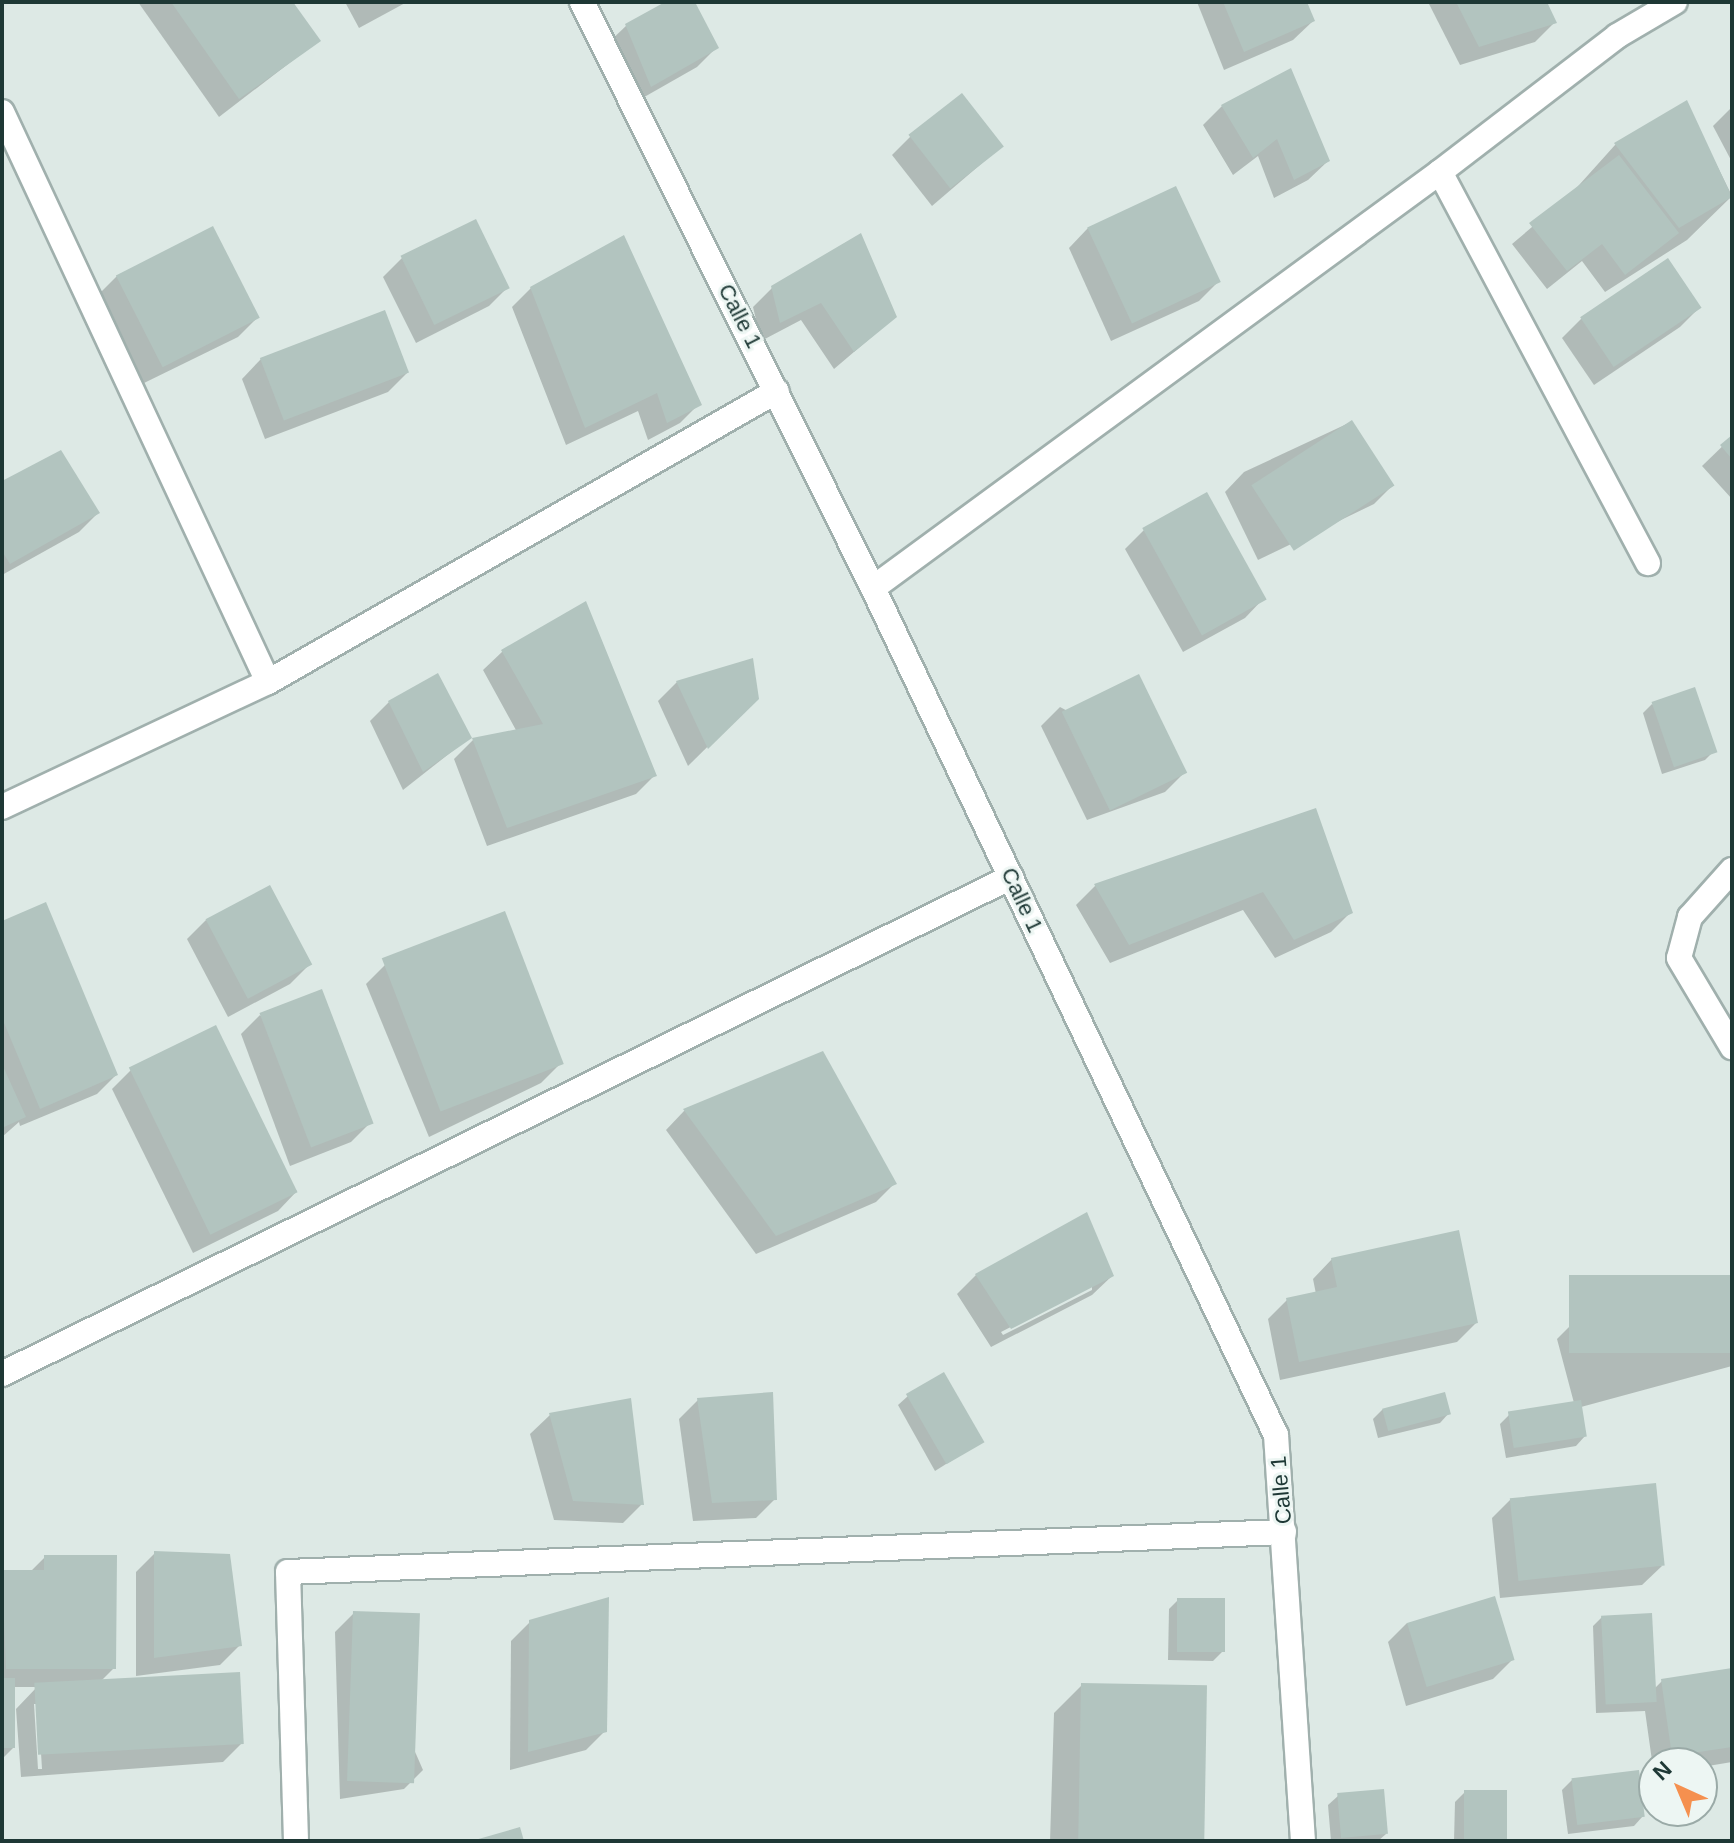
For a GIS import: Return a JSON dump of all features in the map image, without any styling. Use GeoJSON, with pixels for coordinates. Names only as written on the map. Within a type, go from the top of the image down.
{"type":"FeatureCollection","features":[{"type":"Feature","properties":{"kind":"street"},"geometry":{"type":"LineString","coordinates":[[873,588],[1440,172],[1617,36],[1675,2]]}},
{"type":"Feature","properties":{"kind":"street","name":"Calle 1"},"geometry":{"type":"LineString","coordinates":[[587,4],[873,588],[1276,1435],[1303,1841]]}},
{"type":"Feature","properties":{"kind":"street"},"geometry":{"type":"LineString","coordinates":[[2,112],[268,682]]}},
{"type":"Feature","properties":{"kind":"street"},"geometry":{"type":"LineString","coordinates":[[1440,172],[1648,563]]}},
{"type":"Feature","properties":{"kind":"street"},"geometry":{"type":"LineString","coordinates":[[2,807],[268,682],[777,391]]}},
{"type":"Feature","properties":{"kind":"street"},"geometry":{"type":"LineString","coordinates":[[1732,870],[1690,917],[1679,958],[1732,1047]]}},
{"type":"Feature","properties":{"kind":"street"},"geometry":{"type":"LineString","coordinates":[[2,1374],[1011,877]]}},
{"type":"Feature","properties":{"kind":"street"},"geometry":{"type":"LineString","coordinates":[[296,1841],[288,1572],[1284,1532]]}},
{"type":"Feature","properties":{"kind":"building"},"geometry":{"type":"Polygon","coordinates":[[[171,2],[293,2],[321,41],[239,99],[171,2]]]}},
{"type":"Feature","properties":{"kind":"building"},"geometry":{"type":"Polygon","coordinates":[[[665,2],[695,2],[719,48],[651,87],[625,24],[665,2]]]}},
{"type":"Feature","properties":{"kind":"building"},"geometry":{"type":"Polygon","coordinates":[[[1223,2],[1307,2],[1315,21],[1244,52],[1223,2]]]}},
{"type":"Feature","properties":{"kind":"building"},"geometry":{"type":"Polygon","coordinates":[[[1456,2],[1547,2],[1557,23],[1479,47],[1456,2]]]}},
{"type":"Feature","properties":{"kind":"building"},"geometry":{"type":"Polygon","coordinates":[[[1291,68],[1330,161],[1294,180],[1277,139],[1253,158],[1221,105],[1291,68]]]}},
{"type":"Feature","properties":{"kind":"building"},"geometry":{"type":"Polygon","coordinates":[[[962,93],[1004,147],[950,188],[908,135],[962,93]]]}},
{"type":"Feature","properties":{"kind":"building"},"geometry":{"type":"Polygon","coordinates":[[[1687,100],[1732,197],[1679,228],[1614,143],[1687,100]]]}},
{"type":"Feature","properties":{"kind":"building"},"geometry":{"type":"Polygon","coordinates":[[[1619,155],[1679,233],[1625,275],[1602,244],[1567,271],[1529,223],[1619,155]]]}},
{"type":"Feature","properties":{"kind":"building"},"geometry":{"type":"Polygon","coordinates":[[[1176,186],[1221,282],[1132,323],[1087,227],[1176,186]]]}},
{"type":"Feature","properties":{"kind":"building"},"geometry":{"type":"Polygon","coordinates":[[[476,219],[510,288],[434,325],[401,256],[476,219]]]}},
{"type":"Feature","properties":{"kind":"building"},"geometry":{"type":"Polygon","coordinates":[[[213,226],[260,318],[163,367],[116,275],[213,226]]]}},
{"type":"Feature","properties":{"kind":"building"},"geometry":{"type":"Polygon","coordinates":[[[861,233],[897,317],[854,352],[821,303],[780,323],[771,286],[861,233]]]}},
{"type":"Feature","properties":{"kind":"building"},"geometry":{"type":"Polygon","coordinates":[[[624,235],[702,405],[667,423],[657,393],[585,428],[530,287],[624,235]]]}},
{"type":"Feature","properties":{"kind":"building"},"geometry":{"type":"Polygon","coordinates":[[[1668,258],[1702,308],[1614,367],[1580,317],[1668,258]]]}},
{"type":"Feature","properties":{"kind":"building"},"geometry":{"type":"Polygon","coordinates":[[[385,310],[409,373],[284,421],[260,358],[385,310]]]}},
{"type":"Feature","properties":{"kind":"building"},"geometry":{"type":"Polygon","coordinates":[[[1352,420],[1394,485],[1294,551],[1251,485],[1352,420]]]}},
{"type":"Feature","properties":{"kind":"building"},"geometry":{"type":"Polygon","coordinates":[[[1732,435],[1732,459],[1720,445],[1732,435]]]}},
{"type":"Feature","properties":{"kind":"building"},"geometry":{"type":"Polygon","coordinates":[[[61,450],[100,513],[10,564],[2,551],[2,481],[61,450]]]}},
{"type":"Feature","properties":{"kind":"building"},"geometry":{"type":"Polygon","coordinates":[[[1207,492],[1267,600],[1202,635],[1142,528],[1207,492]]]}},
{"type":"Feature","properties":{"kind":"building"},"geometry":{"type":"Polygon","coordinates":[[[586,601],[657,776],[507,828],[472,738],[543,724],[501,650],[586,601]]]}},
{"type":"Feature","properties":{"kind":"building"},"geometry":{"type":"Polygon","coordinates":[[[753,658],[759,699],[708,749],[676,681],[753,658]]]}},
{"type":"Feature","properties":{"kind":"building"},"geometry":{"type":"Polygon","coordinates":[[[438,673],[472,738],[423,772],[388,701],[438,673]]]}},
{"type":"Feature","properties":{"kind":"building"},"geometry":{"type":"Polygon","coordinates":[[[1139,674],[1187,773],[1110,811],[1062,712],[1139,674]]]}},
{"type":"Feature","properties":{"kind":"building"},"geometry":{"type":"Polygon","coordinates":[[[1695,687],[1717,752],[1674,767],[1652,702],[1695,687]]]}},
{"type":"Feature","properties":{"kind":"building"},"geometry":{"type":"Polygon","coordinates":[[[1316,808],[1353,913],[1294,940],[1263,892],[1129,945],[1094,884],[1316,808]]]}},
{"type":"Feature","properties":{"kind":"building"},"geometry":{"type":"Polygon","coordinates":[[[270,885],[312,964],[248,999],[206,919],[270,885]]]}},
{"type":"Feature","properties":{"kind":"building"},"geometry":{"type":"Polygon","coordinates":[[[46,902],[118,1075],[40,1109],[2,1018],[2,921],[46,902]]]}},
{"type":"Feature","properties":{"kind":"building"},"geometry":{"type":"Polygon","coordinates":[[[505,911],[564,1064],[441,1111],[382,958],[505,911]]]}},
{"type":"Feature","properties":{"kind":"building"},"geometry":{"type":"Polygon","coordinates":[[[322,989],[374,1123],[311,1147],[259,1013],[322,989]]]}},
{"type":"Feature","properties":{"kind":"building"},"geometry":{"type":"Polygon","coordinates":[[[216,1025],[298,1192],[210,1235],[129,1068],[216,1025]]]}},
{"type":"Feature","properties":{"kind":"building"},"geometry":{"type":"Polygon","coordinates":[[[823,1051],[897,1184],[776,1236],[683,1109],[823,1051]]]}},
{"type":"Feature","properties":{"kind":"building"},"geometry":{"type":"Polygon","coordinates":[[[2,1064],[26,1117],[2,1128],[2,1064]]]}},
{"type":"Feature","properties":{"kind":"building"},"geometry":{"type":"Polygon","coordinates":[[[1087,1212],[1114,1276],[1011,1329],[975,1274],[1087,1212]]]}},
{"type":"Feature","properties":{"kind":"building"},"geometry":{"type":"Polygon","coordinates":[[[1459,1230],[1478,1323],[1299,1362],[1286,1298],[1337,1287],[1331,1258],[1459,1230]]]}},
{"type":"Feature","properties":{"kind":"building"},"geometry":{"type":"Polygon","coordinates":[[[1569,1275],[1732,1275],[1732,1353],[1569,1353],[1569,1275]]]}},
{"type":"Feature","properties":{"kind":"building"},"geometry":{"type":"Polygon","coordinates":[[[944,1372],[985,1442],[946,1464],[906,1394],[944,1372]]]}},
{"type":"Feature","properties":{"kind":"building"},"geometry":{"type":"Polygon","coordinates":[[[773,1392],[777,1500],[712,1503],[697,1398],[773,1392]]]}},
{"type":"Feature","properties":{"kind":"building"},"geometry":{"type":"Polygon","coordinates":[[[1445,1392],[1451,1414],[1388,1431],[1382,1409],[1445,1392]]]}},
{"type":"Feature","properties":{"kind":"building"},"geometry":{"type":"Polygon","coordinates":[[[631,1398],[644,1505],[573,1501],[549,1413],[631,1398]]]}},
{"type":"Feature","properties":{"kind":"building"},"geometry":{"type":"Polygon","coordinates":[[[1581,1400],[1587,1437],[1514,1448],[1508,1412],[1581,1400]]]}},
{"type":"Feature","properties":{"kind":"building"},"geometry":{"type":"Polygon","coordinates":[[[1656,1483],[1665,1566],[1518,1581],[1510,1498],[1656,1483]]]}},
{"type":"Feature","properties":{"kind":"building"},"geometry":{"type":"Polygon","coordinates":[[[154,1551],[230,1554],[242,1646],[154,1658],[154,1551]]]}},
{"type":"Feature","properties":{"kind":"building"},"geometry":{"type":"Polygon","coordinates":[[[44,1555],[117,1555],[116,1669],[6,1669],[2,1570],[44,1570],[44,1555]]]}},
{"type":"Feature","properties":{"kind":"building"},"geometry":{"type":"Polygon","coordinates":[[[1495,1596],[1515,1660],[1427,1687],[1407,1623],[1495,1596]]]}},
{"type":"Feature","properties":{"kind":"building"},"geometry":{"type":"Polygon","coordinates":[[[609,1597],[607,1732],[528,1752],[529,1620],[609,1597]]]}},
{"type":"Feature","properties":{"kind":"building"},"geometry":{"type":"Polygon","coordinates":[[[1177,1598],[1225,1598],[1225,1652],[1177,1652],[1177,1598]]]}},
{"type":"Feature","properties":{"kind":"building"},"geometry":{"type":"Polygon","coordinates":[[[353,1611],[420,1613],[414,1783],[347,1781],[353,1611]]]}},
{"type":"Feature","properties":{"kind":"building"},"geometry":{"type":"Polygon","coordinates":[[[1652,1613],[1657,1702],[1606,1705],[1601,1616],[1652,1613]]]}},
{"type":"Feature","properties":{"kind":"building"},"geometry":{"type":"Polygon","coordinates":[[[1732,1668],[1732,1747],[1671,1747],[1661,1679],[1732,1668]]]}},
{"type":"Feature","properties":{"kind":"building"},"geometry":{"type":"Polygon","coordinates":[[[240,1672],[244,1744],[38,1755],[34,1683],[240,1672]]]}},
{"type":"Feature","properties":{"kind":"building"},"geometry":{"type":"Polygon","coordinates":[[[2,1678],[15,1678],[15,1748],[2,1748],[2,1678]]]}},
{"type":"Feature","properties":{"kind":"building"},"geometry":{"type":"Polygon","coordinates":[[[1081,1683],[1207,1685],[1204,1841],[1078,1841],[1081,1683]]]}},
{"type":"Feature","properties":{"kind":"building"},"geometry":{"type":"Polygon","coordinates":[[[1638,1770],[1638,1817],[1577,1825],[1572,1778],[1638,1770]]]}},
{"type":"Feature","properties":{"kind":"building"},"geometry":{"type":"Polygon","coordinates":[[[1384,1789],[1388,1834],[1341,1838],[1337,1793],[1384,1789]]]}},
{"type":"Feature","properties":{"kind":"building"},"geometry":{"type":"Polygon","coordinates":[[[1464,1790],[1507,1790],[1507,1841],[1464,1841],[1464,1790]]]}},
{"type":"Feature","properties":{"kind":"building"},"geometry":{"type":"Polygon","coordinates":[[[520,1827],[524,1841],[475,1841],[475,1840],[520,1827]]]}}]}
